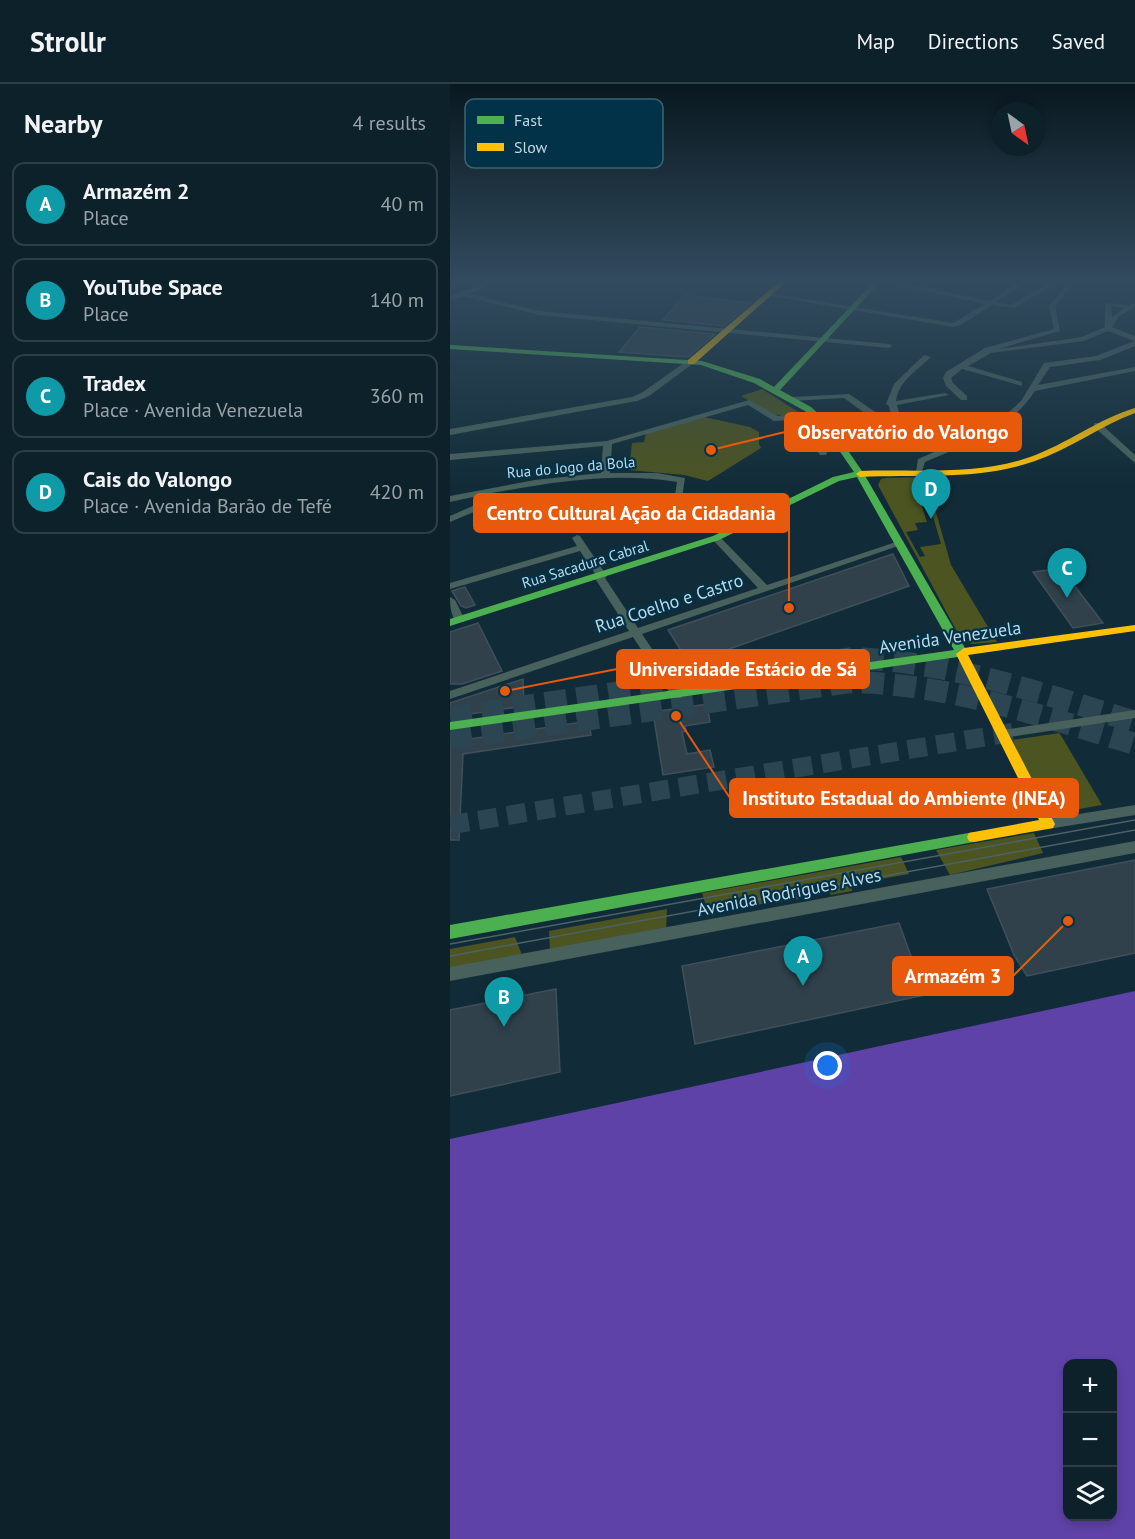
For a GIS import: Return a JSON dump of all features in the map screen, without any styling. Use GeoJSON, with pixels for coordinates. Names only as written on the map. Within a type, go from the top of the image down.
{"type":"FeatureCollection","features":[{"type":"Feature","properties":{"kind":"main road"},"geometry":{"type":"LineString","coordinates":[[497,350],[691,362],[733,372],[776,390],[820,418],[860,474],[962,654],[1048,824]]}},
{"type":"Feature","properties":{"kind":"main road"},"geometry":{"type":"LineString","coordinates":[[691,362],[704,350]]}},
{"type":"Feature","properties":{"kind":"main road"},"geometry":{"type":"LineString","coordinates":[[776,390],[814,350]]}},
{"type":"Feature","properties":{"kind":"main road","name":"Rua Sacadura Cabral"},"geometry":{"type":"LineString","coordinates":[[455,622],[716,538],[836,479],[860,474],[1018,464],[1048,452],[1098,425],[1135,410]]}},
{"type":"Feature","properties":{"kind":"main road","name":"Avenida Venezuela"},"geometry":{"type":"LineString","coordinates":[[450,726],[1135,628]]}},
{"type":"Feature","properties":{"kind":"main road","name":"Avenida Rodrigues Alves"},"geometry":{"type":"LineString","coordinates":[[450,932],[1048,824]]}},
{"type":"Feature","properties":{"kind":"street"},"geometry":{"type":"LineString","coordinates":[[964,398],[949,384],[947,378],[959,366],[993,350]]}},
{"type":"Feature","properties":{"kind":"street"},"geometry":{"type":"LineString","coordinates":[[989,351],[998,350]]}},
{"type":"Feature","properties":{"kind":"street"},"geometry":{"type":"LineString","coordinates":[[919,470],[921,461],[984,432],[1012,414],[1024,402],[1050,364],[1097,358],[1115,350]]}},
{"type":"Feature","properties":{"kind":"street"},"geometry":{"type":"LineString","coordinates":[[791,399],[846,396],[887,426],[895,427],[898,424],[890,404],[898,384],[927,357]]}},
{"type":"Feature","properties":{"kind":"street"},"geometry":{"type":"LineString","coordinates":[[450,432],[634,399],[646,394],[691,362]]}},
{"type":"Feature","properties":{"kind":"street"},"geometry":{"type":"LineString","coordinates":[[959,366],[1019,384]]}},
{"type":"Feature","properties":{"kind":"street"},"geometry":{"type":"LineString","coordinates":[[1032,389],[1135,369]]}},
{"type":"Feature","properties":{"kind":"street"},"geometry":{"type":"LineString","coordinates":[[890,404],[945,395]]}},
{"type":"Feature","properties":{"kind":"street"},"geometry":{"type":"LineString","coordinates":[[450,457],[608,443],[749,402],[777,419],[794,417],[799,420],[823,453]]}},
{"type":"Feature","properties":{"kind":"street"},"geometry":{"type":"LineString","coordinates":[[920,424],[932,439],[954,447]]}},
{"type":"Feature","properties":{"kind":"street"},"geometry":{"type":"LineString","coordinates":[[1098,425],[1135,460]]}},
{"type":"Feature","properties":{"kind":"street"},"geometry":{"type":"LineString","coordinates":[[605,476],[608,443]]}},
{"type":"Feature","properties":{"kind":"street","name":"Rua do Jogo da Bola"},"geometry":{"type":"LineString","coordinates":[[450,500],[605,476],[634,475],[680,479],[683,482],[677,500],[704,506],[699,512],[677,523],[638,523]]}},
{"type":"Feature","properties":{"kind":"street"},"geometry":{"type":"LineString","coordinates":[[450,519],[480,506],[477,494]]}},
{"type":"Feature","properties":{"kind":"street"},"geometry":{"type":"LineString","coordinates":[[716,538],[765,589]]}},
{"type":"Feature","properties":{"kind":"street"},"geometry":{"type":"LineString","coordinates":[[450,586],[580,542],[634,631],[677,695]]}},
{"type":"Feature","properties":{"kind":"street","name":"Rua Coelho e Castro"},"geometry":{"type":"LineString","coordinates":[[450,695],[899,543]]}},
{"type":"Feature","properties":{"kind":"street"},"geometry":{"type":"LineString","coordinates":[[450,600],[455,622]]}},
{"type":"Feature","properties":{"kind":"street"},"geometry":{"type":"LineString","coordinates":[[1003,734],[1135,714]]}},
{"type":"Feature","properties":{"kind":"street","name":"Avenida Rodrigues Alves"},"geometry":{"type":"LineString","coordinates":[[1048,824],[1135,810]]}},
{"type":"Feature","properties":{"kind":"street","name":"Avenida Rodrigues Alves"},"geometry":{"type":"LineString","coordinates":[[450,974],[1135,847]]}},
{"type":"Feature","properties":{"kind":"green space"},"geometry":{"type":"Polygon","coordinates":[[[762,389],[800,413],[825,444],[821,444],[794,415],[773,414],[741,396],[762,389]]]}},
{"type":"Feature","properties":{"kind":"green space"},"geometry":{"type":"Polygon","coordinates":[[[704,417],[750,427],[759,432],[761,448],[708,481],[684,475],[629,470],[632,443],[644,442],[646,433],[704,417]]]}},
{"type":"Feature","properties":{"kind":"green space"},"geometry":{"type":"Polygon","coordinates":[[[926,477],[951,565],[997,642],[972,644],[961,639],[878,485],[881,479],[926,477]],[[917,492],[927,522],[915,523],[918,530],[906,532],[920,557],[925,556],[920,547],[941,544],[926,492],[917,492]]]}},
{"type":"Feature","properties":{"kind":"green space"},"geometry":{"type":"Polygon","coordinates":[[[1059,733],[1102,805],[1046,815],[1012,740],[1059,733]]]}},
{"type":"Feature","properties":{"kind":"green space"},"geometry":{"type":"Polygon","coordinates":[[[1034,833],[1043,853],[950,875],[936,850],[1034,833]]]}},
{"type":"Feature","properties":{"kind":"green space"},"geometry":{"type":"Polygon","coordinates":[[[901,857],[909,874],[852,884],[852,891],[831,895],[828,890],[801,894],[800,899],[708,911],[702,893],[901,857]]]}},
{"type":"Feature","properties":{"kind":"green space"},"geometry":{"type":"Polygon","coordinates":[[[667,909],[666,930],[550,950],[549,931],[667,909]]]}},
{"type":"Feature","properties":{"kind":"green space"},"geometry":{"type":"Polygon","coordinates":[[[515,937],[522,955],[450,972],[450,949],[515,937]]]}},
{"type":"Feature","properties":{"kind":"shaded area"},"geometry":{"type":"Polygon","coordinates":[[[1135,991],[1135,1539],[450,1539],[450,1139],[1135,991]]]}},
{"type":"Feature","properties":{"kind":"building"},"geometry":{"type":"Polygon","coordinates":[[[621,350],[696,350],[688,357],[619,352],[621,350]]]}},
{"type":"Feature","properties":{"kind":"building"},"geometry":{"type":"Polygon","coordinates":[[[893,554],[909,586],[689,663],[668,630],[893,554]]]}},
{"type":"Feature","properties":{"kind":"building"},"geometry":{"type":"Polygon","coordinates":[[[1061,568],[1103,623],[1073,628],[1033,572],[1061,568]]]}},
{"type":"Feature","properties":{"kind":"building"},"geometry":{"type":"Polygon","coordinates":[[[465,587],[475,605],[466,608],[461,606],[452,591],[465,587]]]}},
{"type":"Feature","properties":{"kind":"building"},"geometry":{"type":"Polygon","coordinates":[[[478,623],[502,671],[462,684],[450,684],[450,632],[478,623]]]}},
{"type":"Feature","properties":{"kind":"building"},"geometry":{"type":"Polygon","coordinates":[[[523,679],[524,706],[450,717],[450,703],[523,679]]]}},
{"type":"Feature","properties":{"kind":"building"},"geometry":{"type":"Polygon","coordinates":[[[707,704],[710,722],[685,726],[686,731],[682,732],[687,754],[710,750],[714,767],[663,775],[653,712],[707,704]]]}},
{"type":"Feature","properties":{"kind":"building"},"geometry":{"type":"Polygon","coordinates":[[[589,721],[591,735],[463,754],[459,840],[450,840],[450,742],[589,721]]]}},
{"type":"Feature","properties":{"kind":"building"},"geometry":{"type":"Polygon","coordinates":[[[1135,860],[1135,953],[1027,976],[1014,955],[987,889],[1135,860]]]}},
{"type":"Feature","properties":{"kind":"building"},"geometry":{"type":"Polygon","coordinates":[[[899,923],[925,995],[695,1044],[682,966],[899,923]]]}},
{"type":"Feature","properties":{"kind":"building"},"geometry":{"type":"Polygon","coordinates":[[[556,989],[560,1072],[450,1096],[450,1010],[556,989]]]}},
{"type":"Feature","properties":{"kind":"tunnel"},"geometry":{"type":"LineString","coordinates":[[450,717],[853,658],[961,672],[1031,690],[1135,722]]}},
{"type":"Feature","properties":{"kind":"tunnel"},"geometry":{"type":"LineString","coordinates":[[450,739],[851,682],[888,684],[960,695],[1135,744]]}},
{"type":"Feature","properties":{"kind":"tunnel"},"geometry":{"type":"LineString","coordinates":[[450,825],[1021,731]]}},
{"type":"Feature","properties":{"kind":"tram line"},"geometry":{"type":"LineString","coordinates":[[450,944],[1135,820]]}},
{"type":"Feature","properties":{"kind":"tram line"},"geometry":{"type":"LineString","coordinates":[[450,956],[1135,830]]}},
{"type":"Feature","properties":{"kind":"traffic: fast"},"geometry":{"type":"LineString","coordinates":[[496,350],[702,363],[757,381],[808,409],[826,425],[860,474],[962,654]]}},
{"type":"Feature","properties":{"kind":"traffic: fast"},"geometry":{"type":"LineString","coordinates":[[776,390],[814,350]]}},
{"type":"Feature","properties":{"kind":"traffic: fast"},"geometry":{"type":"LineString","coordinates":[[450,623],[716,538],[836,479],[860,474]]}},
{"type":"Feature","properties":{"kind":"traffic: fast"},"geometry":{"type":"LineString","coordinates":[[450,726],[964,652]]}},
{"type":"Feature","properties":{"kind":"traffic: fast"},"geometry":{"type":"LineString","coordinates":[[450,932],[974,837]]}},
{"type":"Feature","properties":{"kind":"traffic: slow"},"geometry":{"type":"LineString","coordinates":[[691,362],[705,350]]}},
{"type":"Feature","properties":{"kind":"traffic: slow"},"geometry":{"type":"LineString","coordinates":[[860,474],[968,471],[1010,466],[1044,455],[1108,421],[1135,410]]}},
{"type":"Feature","properties":{"kind":"traffic: slow"},"geometry":{"type":"LineString","coordinates":[[964,652],[1135,628]]}},
{"type":"Feature","properties":{"kind":"traffic: slow"},"geometry":{"type":"LineString","coordinates":[[962,654],[1048,824],[974,837]]}},
{"type":"Feature","properties":{"kind":"place","name":"Observatório do Valongo"},"geometry":{"type":"Point","coordinates":[711,450]}},
{"type":"Feature","properties":{"kind":"place","name":"Cais do Valongo"},"geometry":{"type":"Point","coordinates":[931,519]}},
{"type":"Feature","properties":{"kind":"place","name":"Tradex"},"geometry":{"type":"Point","coordinates":[1067,598]}},
{"type":"Feature","properties":{"kind":"place","name":"Centro Cultural Ação da Cidadania"},"geometry":{"type":"Point","coordinates":[789,608]}},
{"type":"Feature","properties":{"kind":"place","name":"Universidade Estácio de Sá"},"geometry":{"type":"Point","coordinates":[505,691]}},
{"type":"Feature","properties":{"kind":"place","name":"Instituto Estadual do Ambiente (INEA)"},"geometry":{"type":"Point","coordinates":[676,716]}},
{"type":"Feature","properties":{"kind":"place","name":"Armazém 3"},"geometry":{"type":"Point","coordinates":[1068,921]}},
{"type":"Feature","properties":{"kind":"place","name":"Armazém 2"},"geometry":{"type":"Point","coordinates":[803,986]}},
{"type":"Feature","properties":{"kind":"place","name":"YouTube Space"},"geometry":{"type":"Point","coordinates":[504,1027]}}]}
